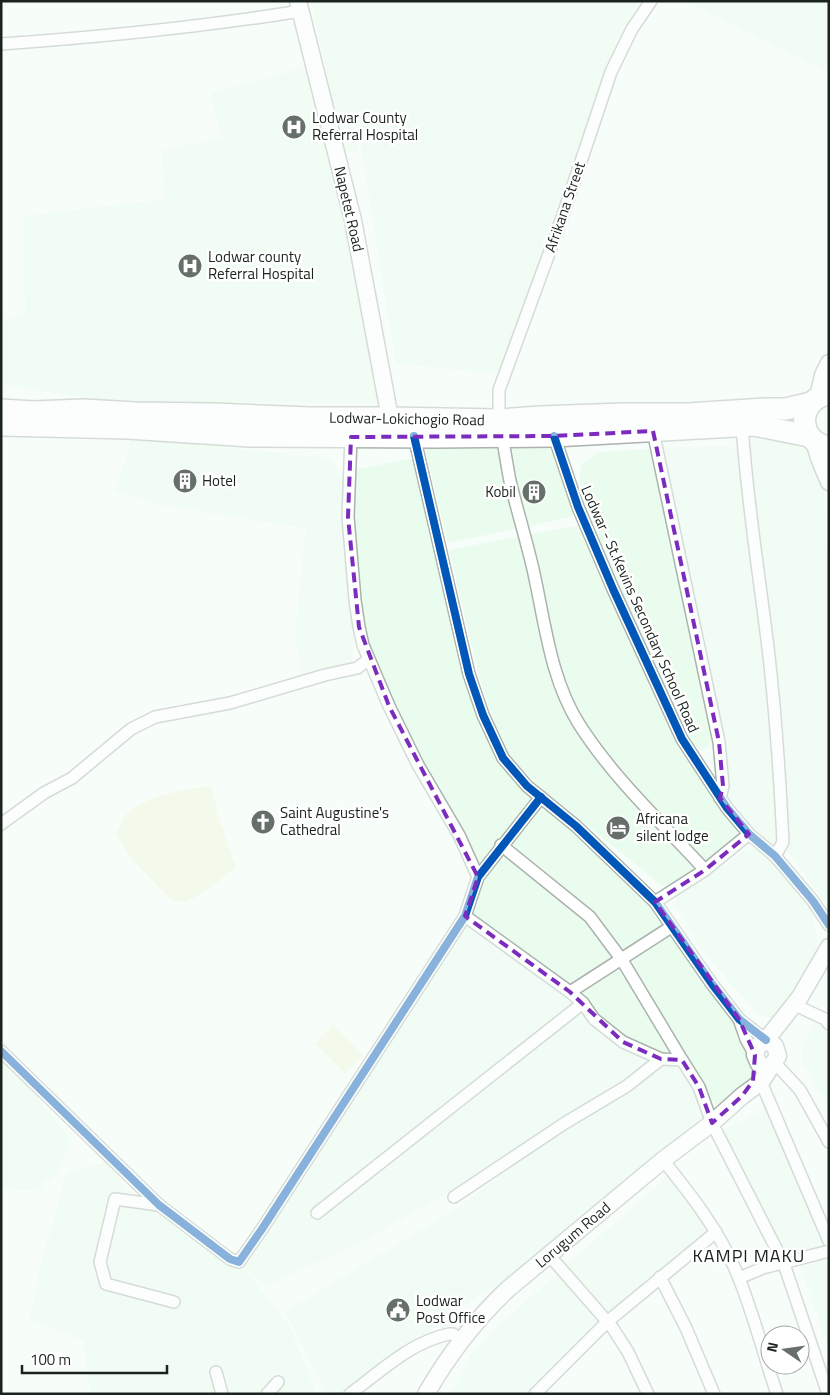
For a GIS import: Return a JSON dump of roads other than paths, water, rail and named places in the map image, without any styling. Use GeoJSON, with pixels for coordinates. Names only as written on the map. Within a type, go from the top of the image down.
{"type":"FeatureCollection","features":[{"type":"Feature","properties":{"kind":"highway","name":"Lodwar-Lokichogio Road"},"geometry":{"type":"LineString","coordinates":[[1,425],[128,428],[249,436],[414,436],[501,428],[548,417],[688,414],[786,409],[819,398]]}},
{"type":"Feature","properties":{"kind":"highway"},"geometry":{"type":"LineString","coordinates":[[817,442],[805,428],[804,419],[806,410],[819,398]]}},
{"type":"Feature","properties":{"kind":"highway","name":"Lodwar-Lokichogio Road"},"geometry":{"type":"LineString","coordinates":[[1,410],[34,412],[83,410],[136,414],[390,418],[501,428],[554,436],[754,425],[817,442]]}},
{"type":"Feature","properties":{"kind":"main road","name":"Napetet Road"},"geometry":{"type":"LineString","coordinates":[[300,6],[353,220],[390,418]]}},
{"type":"Feature","properties":{"kind":"main road"},"geometry":{"type":"LineString","coordinates":[[819,398],[823,375],[829,363]]}},
{"type":"Feature","properties":{"kind":"main road"},"geometry":{"type":"LineString","coordinates":[[817,442],[816,452],[821,459],[829,482]]}},
{"type":"Feature","properties":{"kind":"main road"},"geometry":{"type":"LineString","coordinates":[[742,1096],[761,1082],[775,1061],[798,1002],[829,948]]}},
{"type":"Feature","properties":{"kind":"main road"},"geometry":{"type":"LineString","coordinates":[[742,1096],[755,1076],[756,1049],[798,1002]]}},
{"type":"Feature","properties":{"kind":"main road"},"geometry":{"type":"LineString","coordinates":[[766,1040],[775,1046],[775,1061]]}},
{"type":"Feature","properties":{"kind":"main road"},"geometry":{"type":"LineString","coordinates":[[756,1058],[759,1064],[764,1066],[775,1061]]}},
{"type":"Feature","properties":{"kind":"main road","name":"Lorugum Road"},"geometry":{"type":"LineString","coordinates":[[426,1394],[460,1340],[493,1303],[663,1160],[712,1123],[742,1096]]}},
{"type":"Feature","properties":{"kind":"street","name":"Afrikana Street"},"geometry":{"type":"LineString","coordinates":[[651,1],[629,35],[610,72],[562,218],[499,390],[501,428],[510,480],[533,568],[555,674],[566,700],[578,723],[603,759],[656,819],[705,870]]}},
{"type":"Feature","properties":{"kind":"street"},"geometry":{"type":"LineString","coordinates":[[1,44],[149,32],[232,22],[300,6]]}},
{"type":"Feature","properties":{"kind":"street"},"geometry":{"type":"LineString","coordinates":[[742,426],[749,505],[778,738],[783,842],[775,856]]}},
{"type":"Feature","properties":{"kind":"street"},"geometry":{"type":"LineString","coordinates":[[652,431],[719,742],[723,786],[720,798]]}},
{"type":"Feature","properties":{"kind":"street"},"geometry":{"type":"LineString","coordinates":[[414,436],[469,674],[483,715],[503,758],[527,786],[576,826],[655,902],[671,927],[739,1019],[766,1040]]}},
{"type":"Feature","properties":{"kind":"street","name":"Lodwar - St.Kevins Secondary School Road"},"geometry":{"type":"LineString","coordinates":[[554,436],[582,516],[682,739],[720,798],[750,834],[775,856],[813,901],[829,925]]}},
{"type":"Feature","properties":{"kind":"street"},"geometry":{"type":"LineString","coordinates":[[351,437],[348,494],[350,531],[359,627],[368,660],[418,764],[451,820],[478,877]]}},
{"type":"Feature","properties":{"kind":"street"},"geometry":{"type":"LineString","coordinates":[[1,824],[44,793],[72,778],[131,729],[155,717],[230,702],[324,675],[356,668],[368,660]]}},
{"type":"Feature","properties":{"kind":"street"},"geometry":{"type":"LineString","coordinates":[[1,1051],[159,1205],[230,1259],[235,1262],[240,1261],[465,916],[478,877],[540,796]]}},
{"type":"Feature","properties":{"kind":"street"},"geometry":{"type":"LineString","coordinates":[[655,902],[705,870],[750,834]]}},
{"type":"Feature","properties":{"kind":"street"},"geometry":{"type":"LineString","coordinates":[[501,845],[590,917],[622,960],[699,1087],[712,1123],[784,1264],[828,1394]]}},
{"type":"Feature","properties":{"kind":"street"},"geometry":{"type":"LineString","coordinates":[[465,916],[570,992],[583,1003],[594,1019],[623,1042],[661,1059],[682,1060]]}},
{"type":"Feature","properties":{"kind":"street"},"geometry":{"type":"LineString","coordinates":[[570,992],[671,927]]}},
{"type":"Feature","properties":{"kind":"street"},"geometry":{"type":"LineString","coordinates":[[798,1002],[825,1019],[829,1024]]}},
{"type":"Feature","properties":{"kind":"street"},"geometry":{"type":"LineString","coordinates":[[317,1213],[583,1003]]}},
{"type":"Feature","properties":{"kind":"street"},"geometry":{"type":"LineString","coordinates":[[739,1019],[746,1039],[756,1058]]}},
{"type":"Feature","properties":{"kind":"street"},"geometry":{"type":"LineString","coordinates":[[454,1197],[627,1086],[661,1059]]}},
{"type":"Feature","properties":{"kind":"street"},"geometry":{"type":"LineString","coordinates":[[775,1061],[800,1090],[829,1142]]}},
{"type":"Feature","properties":{"kind":"street"},"geometry":{"type":"LineString","coordinates":[[761,1082],[829,1241]]}},
{"type":"Feature","properties":{"kind":"street"},"geometry":{"type":"LineString","coordinates":[[663,1160],[703,1210],[739,1278],[777,1394]]}},
{"type":"Feature","properties":{"kind":"street"},"geometry":{"type":"LineString","coordinates":[[159,1205],[115,1199],[100,1262],[106,1284],[174,1302]]}},
{"type":"Feature","properties":{"kind":"street"},"geometry":{"type":"LineString","coordinates":[[535,1394],[607,1322],[716,1232]]}},
{"type":"Feature","properties":{"kind":"street"},"geometry":{"type":"LineString","coordinates":[[739,1278],[763,1268],[784,1264],[829,1250]]}},
{"type":"Feature","properties":{"kind":"street"},"geometry":{"type":"LineString","coordinates":[[549,1255],[612,1327],[628,1352],[648,1394]]}},
{"type":"Feature","properties":{"kind":"street"},"geometry":{"type":"LineString","coordinates":[[660,1277],[686,1328],[714,1394]]}},
{"type":"Feature","properties":{"kind":"street"},"geometry":{"type":"LineString","coordinates":[[350,1394],[423,1342],[439,1336],[453,1334],[460,1340]]}},
{"type":"Feature","properties":{"kind":"street"},"geometry":{"type":"LineString","coordinates":[[216,1372],[222,1394]]}},
{"type":"Feature","properties":{"kind":"street"},"geometry":{"type":"LineString","coordinates":[[266,1394],[278,1382]]}},
{"type":"Feature","properties":{"kind":"place","name":"Lodwar County Referral Hospital"},"geometry":{"type":"Point","coordinates":[294,127]}},
{"type":"Feature","properties":{"kind":"place","name":"Lodwar county Referral Hospital"},"geometry":{"type":"Point","coordinates":[190,266]}},
{"type":"Feature","properties":{"kind":"place","name":"Hotel"},"geometry":{"type":"Point","coordinates":[185,481]}},
{"type":"Feature","properties":{"kind":"place","name":"Kobil"},"geometry":{"type":"Point","coordinates":[534,492]}},
{"type":"Feature","properties":{"kind":"place","name":"Saint Augustine's Cathedral"},"geometry":{"type":"Point","coordinates":[263,822]}},
{"type":"Feature","properties":{"kind":"place","name":"Africana silent lodge"},"geometry":{"type":"Point","coordinates":[618,828]}},
{"type":"Feature","properties":{"kind":"place","name":"Lodwar Post Office"},"geometry":{"type":"Point","coordinates":[398,1310]}},
{"type":"Feature","properties":{"kind":"district","name":"KAMPI MAKU"},"geometry":{"type":"Point","coordinates":[749,1256]}}]}
